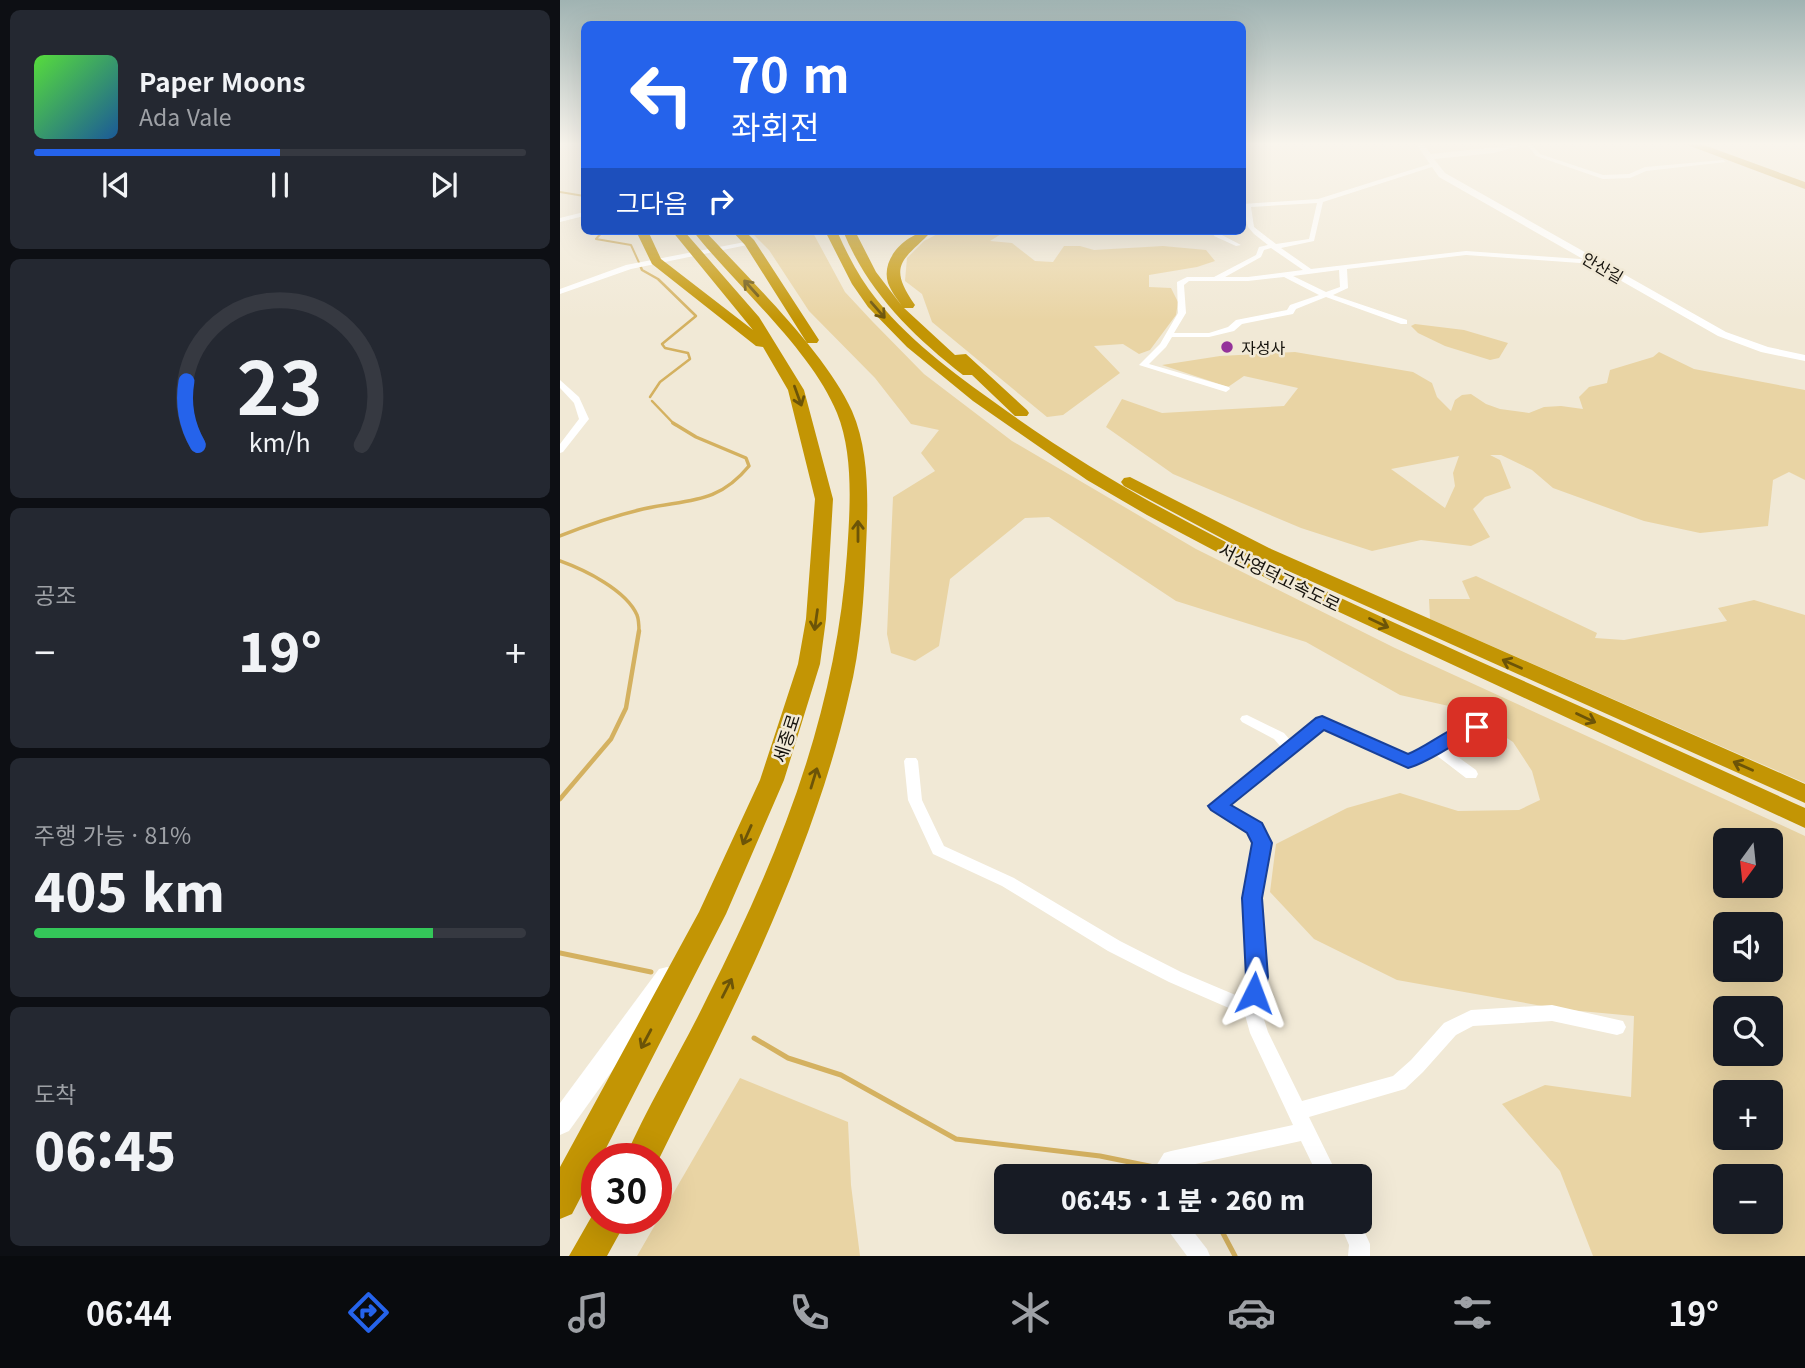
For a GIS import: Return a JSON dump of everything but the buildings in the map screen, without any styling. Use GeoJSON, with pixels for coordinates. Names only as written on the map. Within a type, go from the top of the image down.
{"type":"FeatureCollection","features":[{"type":"Feature","properties":{"kind":"highway"},"geometry":{"type":"LineString","coordinates":[[643,235],[651,262],[730,317],[782,363]]}},
{"type":"Feature","properties":{"kind":"highway","name":"세종로"},"geometry":{"type":"LineString","coordinates":[[650,1143],[749,945],[804,810],[843,681],[858,570],[858,491],[848,422],[831,386],[777,317],[708,253],[683,235]]}},
{"type":"Feature","properties":{"kind":"highway","name":"세종로"},"geometry":{"type":"LineString","coordinates":[[560,1202],[712,914],[772,780],[809,664],[816,619],[824,499],[805,417],[796,390],[782,363],[708,253],[701,235]]}},
{"type":"Feature","properties":{"kind":"highway"},"geometry":{"type":"LineString","coordinates":[[742,235],[750,243],[798,321],[820,351],[831,386]]}},
{"type":"Feature","properties":{"kind":"highway"},"geometry":{"type":"LineString","coordinates":[[820,235],[829,254],[858,287]]}},
{"type":"Feature","properties":{"kind":"highway","name":"서산영덕고속도로"},"geometry":{"type":"LineString","coordinates":[[832,235],[858,287],[890,324],[940,370],[1006,420],[1151,511],[1285,579],[1805,819]]}},
{"type":"Feature","properties":{"kind":"highway","name":"서산영덕고속도로"},"geometry":{"type":"LineString","coordinates":[[851,235],[875,284],[946,356],[1021,413],[1090,459],[1262,552],[1805,794]]}},
{"type":"Feature","properties":{"kind":"highway"},"geometry":{"type":"LineString","coordinates":[[921,235],[896,257],[892,271],[894,285],[918,316],[1021,413]]}},
{"type":"Feature","properties":{"kind":"highway"},"geometry":{"type":"LineString","coordinates":[[587,1256],[601,1234]]}},
{"type":"Feature","properties":{"kind":"highway"},"geometry":{"type":"LineString","coordinates":[[600,1256],[607,1234]]}},
{"type":"Feature","properties":{"kind":"street"},"geometry":{"type":"LineString","coordinates":[[1246,206],[1295,203]]}},
{"type":"Feature","properties":{"kind":"street"},"geometry":{"type":"LineString","coordinates":[[1214,279],[1259,256],[1261,248],[1312,240],[1321,203]]}},
{"type":"Feature","properties":{"kind":"street","name":"안산길"},"geometry":{"type":"LineString","coordinates":[[1490,203],[1721,334],[1765,350],[1805,358]]}},
{"type":"Feature","properties":{"kind":"street"},"geometry":{"type":"LineString","coordinates":[[1246,210],[1251,227],[1310,272]]}},
{"type":"Feature","properties":{"kind":"street"},"geometry":{"type":"LineString","coordinates":[[560,220],[581,215]]}},
{"type":"Feature","properties":{"kind":"street"},"geometry":{"type":"LineString","coordinates":[[1216,235],[1238,244]]}},
{"type":"Feature","properties":{"kind":"street"},"geometry":{"type":"LineString","coordinates":[[560,292],[589,279],[629,267],[750,243]]}},
{"type":"Feature","properties":{"kind":"street"},"geometry":{"type":"LineString","coordinates":[[1226,389],[1143,365],[1163,345],[1182,313],[1182,282],[1195,278],[1285,275],[1466,253],[1594,262]]}},
{"type":"Feature","properties":{"kind":"street"},"geometry":{"type":"LineString","coordinates":[[1169,335],[1209,335],[1231,329],[1239,322],[1290,312],[1293,307],[1344,288],[1343,268]]}},
{"type":"Feature","properties":{"kind":"street"},"geometry":{"type":"LineString","coordinates":[[1285,275],[1327,295],[1404,322]]}},
{"type":"Feature","properties":{"kind":"street"},"geometry":{"type":"LineString","coordinates":[[560,383],[575,396],[582,407],[584,419],[560,450]]}},
{"type":"Feature","properties":{"kind":"street"},"geometry":{"type":"LineString","coordinates":[[1247,719],[1279,736],[1289,748]]}},
{"type":"Feature","properties":{"kind":"street"},"geometry":{"type":"LineString","coordinates":[[1322,1164],[1259,1034],[1252,1010],[1257,977],[1252,898],[1262,843],[1255,828],[1218,806],[1322,722],[1408,762],[1437,749],[1466,728],[1477,727],[1494,737]]}},
{"type":"Feature","properties":{"kind":"street"},"geometry":{"type":"LineString","coordinates":[[1437,749],[1471,774]]}},
{"type":"Feature","properties":{"kind":"street"},"geometry":{"type":"LineString","coordinates":[[911,761],[915,800],[938,850],[1008,882],[1114,946],[1175,977],[1252,1010]]}},
{"type":"Feature","properties":{"kind":"street"},"geometry":{"type":"LineString","coordinates":[[560,1124],[712,914]]}},
{"type":"Feature","properties":{"kind":"street"},"geometry":{"type":"LineString","coordinates":[[1298,1111],[1398,1083],[1450,1029],[1471,1018],[1552,1013],[1617,1027]]}},
{"type":"Feature","properties":{"kind":"street"},"geometry":{"type":"LineString","coordinates":[[1180,1164],[1307,1131]]}},
{"type":"Feature","properties":{"kind":"street"},"geometry":{"type":"LineString","coordinates":[[1185,1234],[1197,1248],[1200,1256]]}},
{"type":"Feature","properties":{"kind":"street"},"geometry":{"type":"LineString","coordinates":[[1355,1234],[1360,1244],[1359,1256]]}},
{"type":"Feature","properties":{"kind":"shaded area"},"geometry":{"type":"Polygon","coordinates":[[[754,235],[814,235],[845,292],[924,374],[1012,441],[1196,549],[1395,648],[1805,836],[1805,1256],[1593,1256],[1560,1171],[1502,1104],[1545,1085],[1631,1097],[1634,1016],[1559,1009],[1397,980],[1314,939],[1270,892],[1276,844],[1347,808],[1400,793],[1458,811],[1519,810],[1540,800],[1532,771],[1513,742],[1462,709],[1400,695],[1306,642],[1176,601],[1049,517],[1025,518],[950,579],[939,646],[915,661],[891,653],[887,634],[893,497],[935,471],[921,453],[939,430],[911,424],[875,378],[809,311],[769,250],[754,235]]]}},
{"type":"Feature","properties":{"kind":"shaded area"},"geometry":{"type":"Polygon","coordinates":[[[935,235],[1000,235],[990,241],[1012,243],[1035,261],[1053,262],[1064,246],[1080,246],[1094,250],[1163,246],[1206,250],[1215,261],[1197,267],[1149,275],[1149,287],[1171,288],[1178,302],[1176,315],[1150,350],[1139,354],[1123,344],[1094,346],[1120,373],[1063,415],[1047,417],[932,322],[922,294],[905,281],[907,258],[924,241],[935,235]]]}},
{"type":"Feature","properties":{"kind":"shaded area"},"geometry":{"type":"Polygon","coordinates":[[[1415,324],[1464,330],[1508,343],[1499,358],[1490,360],[1445,346],[1418,333],[1411,326],[1415,324]]]}},
{"type":"Feature","properties":{"kind":"shaded area"},"geometry":{"type":"Polygon","coordinates":[[[1295,352],[1413,372],[1432,383],[1437,397],[1451,411],[1455,400],[1462,395],[1471,394],[1500,409],[1529,413],[1544,407],[1583,409],[1579,397],[1589,387],[1607,383],[1610,370],[1653,357],[1659,352],[1694,369],[1805,390],[1805,480],[1789,472],[1773,480],[1768,526],[1700,533],[1644,521],[1553,488],[1532,470],[1501,455],[1490,455],[1500,460],[1511,488],[1485,497],[1473,509],[1490,537],[1471,546],[1421,540],[1372,551],[1301,528],[1173,474],[1106,427],[1122,399],[1162,413],[1284,406],[1298,388],[1244,376],[1228,387],[1162,365],[1220,356],[1295,352]],[[1459,456],[1391,469],[1445,508],[1455,486],[1453,473],[1459,456]]]}},
{"type":"Feature","properties":{"kind":"shaded area"},"geometry":{"type":"Polygon","coordinates":[[[1476,576],[1597,633],[1595,638],[1624,640],[1727,621],[1718,608],[1754,600],[1805,615],[1805,783],[1430,619],[1429,599],[1470,599],[1462,581],[1476,576]]]}},
{"type":"Feature","properties":{"kind":"shaded area"},"geometry":{"type":"Polygon","coordinates":[[[740,1078],[848,1122],[851,1185],[860,1256],[637,1256],[650,1234],[672,1234],[672,1196],[740,1078]]]}},
{"type":"Feature","properties":{"kind":"waterway"},"geometry":{"type":"LineString","coordinates":[[600,235],[596,239],[631,245],[641,267]]}},
{"type":"Feature","properties":{"kind":"waterway"},"geometry":{"type":"LineString","coordinates":[[640,265],[642,270],[658,279],[696,316],[662,344],[665,348],[688,353],[690,359],[660,382],[650,397]]}},
{"type":"Feature","properties":{"kind":"waterway"},"geometry":{"type":"LineString","coordinates":[[652,401],[673,423]]}},
{"type":"Feature","properties":{"kind":"waterway"},"geometry":{"type":"LineString","coordinates":[[560,536],[632,512],[713,494],[737,479],[749,466],[746,458],[696,437],[673,423]]}},
{"type":"Feature","properties":{"kind":"waterway"},"geometry":{"type":"LineString","coordinates":[[560,561],[592,575],[624,597],[637,615],[639,631]]}},
{"type":"Feature","properties":{"kind":"waterway"},"geometry":{"type":"LineString","coordinates":[[560,799],[611,739],[626,708],[639,631]]}},
{"type":"Feature","properties":{"kind":"waterway"},"geometry":{"type":"LineString","coordinates":[[560,953],[651,972]]}},
{"type":"Feature","properties":{"kind":"waterway"},"geometry":{"type":"LineString","coordinates":[[754,1038],[788,1058],[841,1075],[956,1139],[1100,1156],[1139,1164]]}},
{"type":"Feature","properties":{"kind":"waterway"},"geometry":{"type":"LineString","coordinates":[[1223,1234],[1235,1256]]}},
{"type":"Feature","properties":{"kind":"place","name":"자성사"},"geometry":{"type":"Point","coordinates":[1227,347]}},
{"type":"Feature","properties":{"kind":"route"},"geometry":{"type":"LineString","coordinates":[[1254,993],[1257,977],[1252,898],[1262,843],[1255,828],[1218,806],[1322,722],[1408,762],[1437,749],[1466,728],[1477,727]]}}]}
